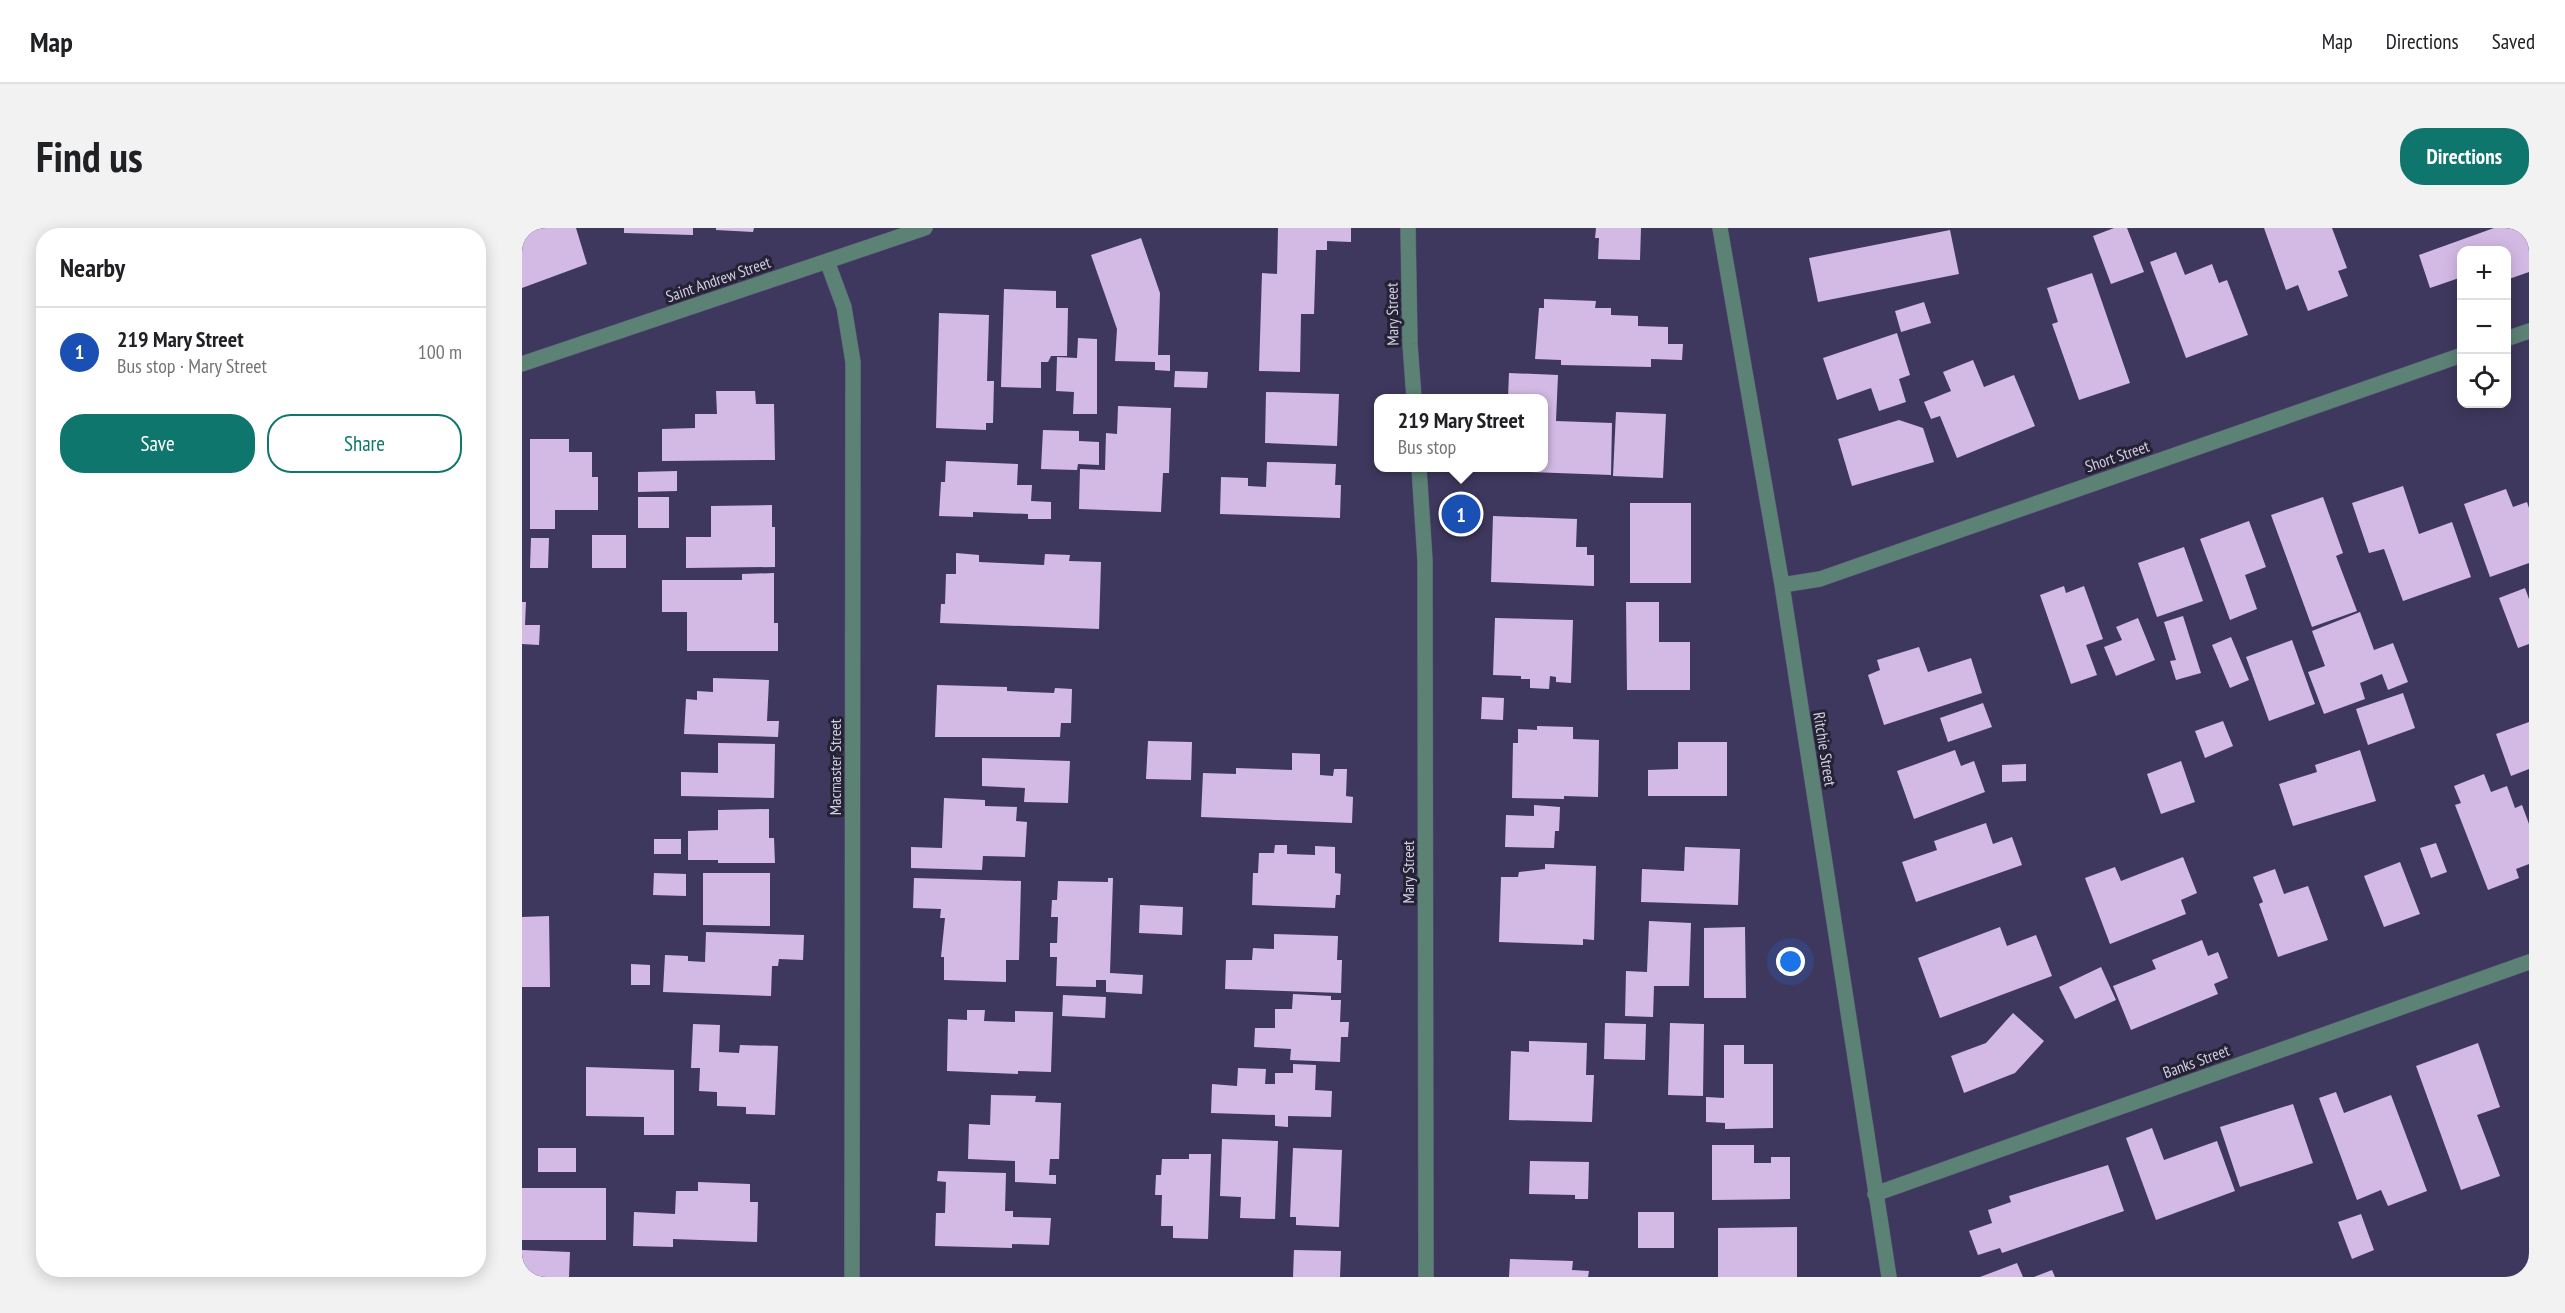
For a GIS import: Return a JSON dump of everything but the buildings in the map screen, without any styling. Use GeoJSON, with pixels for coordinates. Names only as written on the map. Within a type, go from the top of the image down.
{"type":"FeatureCollection","features":[{"type":"Feature","properties":{"kind":"street","name":"Saint Andrew Street"},"geometry":{"type":"LineString","coordinates":[[522,364],[925,228]]}},
{"type":"Feature","properties":{"kind":"street","name":"Mary Street"},"geometry":{"type":"LineString","coordinates":[[1408,228],[1410,344],[1414,394]]}},
{"type":"Feature","properties":{"kind":"street","name":"Ritchie Street"},"geometry":{"type":"LineString","coordinates":[[1720,228],[1782,585],[1889,1277]]}},
{"type":"Feature","properties":{"kind":"street","name":"Macmaster Street"},"geometry":{"type":"LineString","coordinates":[[827,261],[844,307],[853,362],[852,1277]]}},
{"type":"Feature","properties":{"kind":"street"},"geometry":{"type":"LineString","coordinates":[[2511,337],[2529,331]]}},
{"type":"Feature","properties":{"kind":"street","name":"Short Street"},"geometry":{"type":"LineString","coordinates":[[1782,585],[1820,579],[2457,357]]}},
{"type":"Feature","properties":{"kind":"street","name":"Mary Street"},"geometry":{"type":"LineString","coordinates":[[1419,472],[1425,561],[1426,1277]]}},
{"type":"Feature","properties":{"kind":"street","name":"Banks Street"},"geometry":{"type":"LineString","coordinates":[[1875,1194],[2529,962]]}},
{"type":"Feature","properties":{"kind":"place","name":"219 Mary Street"},"geometry":{"type":"Point","coordinates":[1461,514]}}]}
